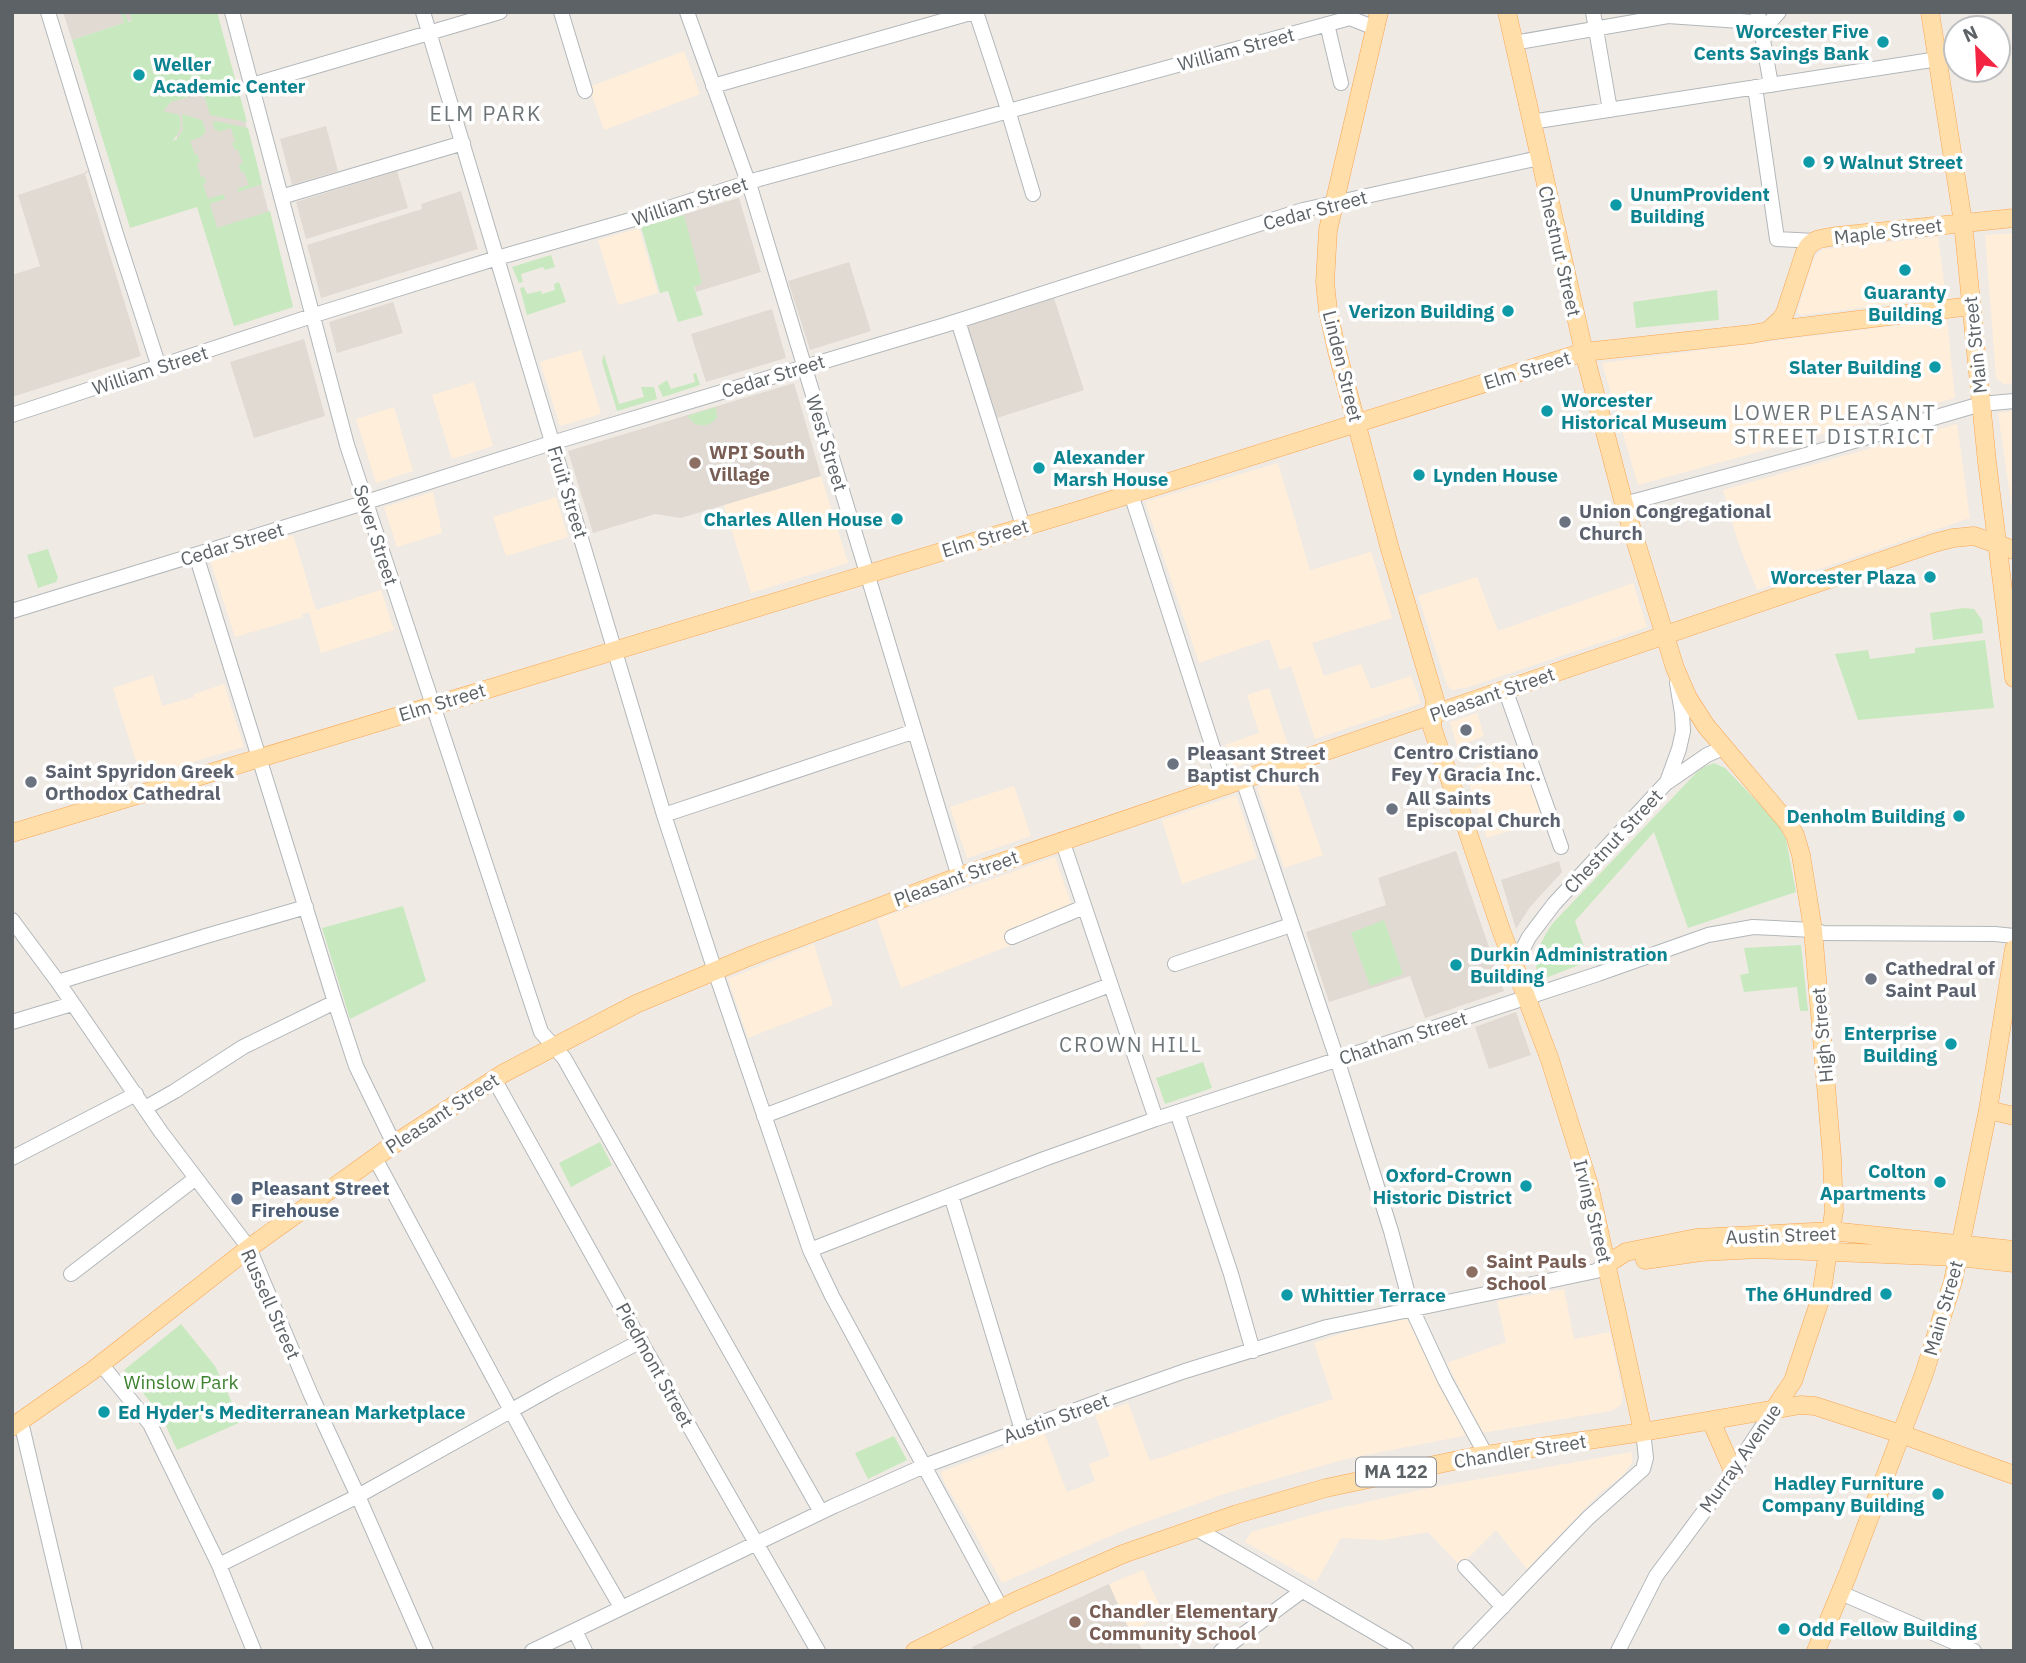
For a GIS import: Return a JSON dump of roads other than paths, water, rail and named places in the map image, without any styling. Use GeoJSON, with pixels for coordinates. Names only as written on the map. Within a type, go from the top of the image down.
{"type":"FeatureCollection","features":[{"type":"Feature","properties":{"kind":"main road","name":"Chestnut Street"},"geometry":{"type":"LineString","coordinates":[[1507,12],[1584,352],[1624,504],[1675,668]]}},
{"type":"Feature","properties":{"kind":"main road","name":"Main Street"},"geometry":{"type":"LineString","coordinates":[[1930,12],[1963,222],[1981,404],[2006,547],[2014,678]]}},
{"type":"Feature","properties":{"kind":"main road","name":"Linden Street"},"geometry":{"type":"LineString","coordinates":[[1377,20],[1328,230],[1326,297],[1336,351],[1435,700],[1432,715]]}},
{"type":"Feature","properties":{"kind":"main road","name":"Maple Street"},"geometry":{"type":"LineString","coordinates":[[1768,331],[1781,319],[1805,252],[1814,241],[1837,236],[2014,218]]}},
{"type":"Feature","properties":{"kind":"main road","name":"Elm Street"},"geometry":{"type":"LineString","coordinates":[[12,833],[1131,494],[1584,352],[1971,306]]}},
{"type":"Feature","properties":{"kind":"main road","name":"Pleasant Street"},"geometry":{"type":"LineString","coordinates":[[17,1424],[101,1364],[249,1248],[394,1144],[494,1079],[636,1004],[959,877],[1062,840],[1944,540],[1974,536],[2006,547]]}},
{"type":"Feature","properties":{"kind":"main road","name":"High Street"},"geometry":{"type":"LineString","coordinates":[[1675,668],[1706,726],[1788,823],[1801,855],[1813,930],[1832,1158],[1834,1210],[1828,1251]]}},
{"type":"Feature","properties":{"kind":"main road","name":"Irving Street"},"geometry":{"type":"LineString","coordinates":[[1432,715],[1433,727],[1525,998],[1550,1060],[1589,1185],[1643,1432]]}},
{"type":"Feature","properties":{"kind":"main road","name":"Main Street"},"geometry":{"type":"LineString","coordinates":[[1816,1651],[1841,1593],[1924,1374],[1953,1282],[1988,1110],[2012,978],[2014,949]]}},
{"type":"Feature","properties":{"kind":"main road"},"geometry":{"type":"LineString","coordinates":[[1988,1110],[2014,1116]]}},
{"type":"Feature","properties":{"kind":"main road","name":"Austin Street"},"geometry":{"type":"LineString","coordinates":[[1606,1264],[1626,1252],[1696,1238],[1831,1231],[1959,1251]]}},
{"type":"Feature","properties":{"kind":"main road","name":"Austin Street"},"geometry":{"type":"LineString","coordinates":[[1606,1264],[1725,1250],[1959,1251]]}},
{"type":"Feature","properties":{"kind":"main road"},"geometry":{"type":"LineString","coordinates":[[1959,1251],[2014,1250]]}},
{"type":"Feature","properties":{"kind":"main road","name":"Murray Avenue"},"geometry":{"type":"LineString","coordinates":[[1774,1409],[1793,1381],[1806,1343],[1821,1297],[1828,1251]]}},
{"type":"Feature","properties":{"kind":"main road"},"geometry":{"type":"LineString","coordinates":[[1959,1251],[2014,1263]]}},
{"type":"Feature","properties":{"kind":"main road","name":"Chandler Street"},"geometry":{"type":"LineString","coordinates":[[915,1651],[1001,1608],[1123,1554],[1258,1507],[1326,1488],[1416,1468],[1800,1405],[1815,1406],[1901,1434]]}},
{"type":"Feature","properties":{"kind":"main road"},"geometry":{"type":"LineString","coordinates":[[1711,1421],[1733,1471]]}},
{"type":"Feature","properties":{"kind":"main road","name":"MA 122"},"geometry":{"type":"LineString","coordinates":[[1901,1434],[2014,1475]]}},
{"type":"Feature","properties":{"kind":"street"},"geometry":{"type":"LineString","coordinates":[[48,12],[159,367]]}},
{"type":"Feature","properties":{"kind":"street","name":"Sever Street"},"geometry":{"type":"LineString","coordinates":[[232,12],[346,444],[541,1032],[554,1045],[570,1069],[821,1512]]}},
{"type":"Feature","properties":{"kind":"street","name":"Fruit Street"},"geometry":{"type":"LineString","coordinates":[[423,12],[664,815],[810,1250],[832,1296],[1001,1608]]}},
{"type":"Feature","properties":{"kind":"street"},"geometry":{"type":"LineString","coordinates":[[252,85],[500,12]]}},
{"type":"Feature","properties":{"kind":"street"},"geometry":{"type":"LineString","coordinates":[[561,12],[585,92]]}},
{"type":"Feature","properties":{"kind":"street","name":"West Street"},"geometry":{"type":"LineString","coordinates":[[687,12],[748,182],[959,877]]}},
{"type":"Feature","properties":{"kind":"street"},"geometry":{"type":"LineString","coordinates":[[713,86],[975,12],[1033,194]]}},
{"type":"Feature","properties":{"kind":"street"},"geometry":{"type":"LineString","coordinates":[[1593,12],[1610,110]]}},
{"type":"Feature","properties":{"kind":"street"},"geometry":{"type":"LineString","coordinates":[[1514,43],[1668,16],[1759,18],[1769,23],[1779,12]]}},
{"type":"Feature","properties":{"kind":"street","name":"William Street"},"geometry":{"type":"LineString","coordinates":[[12,415],[497,258],[622,223],[748,182],[1350,18],[1377,20]]}},
{"type":"Feature","properties":{"kind":"street"},"geometry":{"type":"LineString","coordinates":[[1759,18],[1771,85]]}},
{"type":"Feature","properties":{"kind":"street"},"geometry":{"type":"LineString","coordinates":[[1327,24],[1341,83]]}},
{"type":"Feature","properties":{"kind":"street"},"geometry":{"type":"LineString","coordinates":[[1531,122],[1938,59]]}},
{"type":"Feature","properties":{"kind":"street","name":"Maple Street"},"geometry":{"type":"LineString","coordinates":[[1755,87],[1777,239],[1814,241]]}},
{"type":"Feature","properties":{"kind":"street"},"geometry":{"type":"LineString","coordinates":[[281,197],[463,143]]}},
{"type":"Feature","properties":{"kind":"street","name":"Cedar Street"},"geometry":{"type":"LineString","coordinates":[[12,611],[958,321],[1303,210],[1539,158]]}},
{"type":"Feature","properties":{"kind":"street"},"geometry":{"type":"LineString","coordinates":[[958,321],[1023,526]]}},
{"type":"Feature","properties":{"kind":"street"},"geometry":{"type":"LineString","coordinates":[[1624,504],[1981,404],[2014,401]]}},
{"type":"Feature","properties":{"kind":"street"},"geometry":{"type":"LineString","coordinates":[[1131,494],[1234,783],[1292,925],[1391,1231],[1412,1309],[1445,1380],[1486,1455]]}},
{"type":"Feature","properties":{"kind":"street"},"geometry":{"type":"LineString","coordinates":[[196,555],[356,1066],[394,1144]]}},
{"type":"Feature","properties":{"kind":"street","name":"Chestnut Street"},"geometry":{"type":"LineString","coordinates":[[1514,966],[1529,937],[1554,904],[1667,782],[1683,731],[1675,668]]}},
{"type":"Feature","properties":{"kind":"street"},"geometry":{"type":"LineString","coordinates":[[1505,689],[1561,847]]}},
{"type":"Feature","properties":{"kind":"street"},"geometry":{"type":"LineString","coordinates":[[664,815],[915,731]]}},
{"type":"Feature","properties":{"kind":"street"},"geometry":{"type":"LineString","coordinates":[[1667,782],[1707,755],[1723,748]]}},
{"type":"Feature","properties":{"kind":"street"},"geometry":{"type":"LineString","coordinates":[[1062,840],[1156,1119]]}},
{"type":"Feature","properties":{"kind":"street"},"geometry":{"type":"LineString","coordinates":[[58,982],[306,907]]}},
{"type":"Feature","properties":{"kind":"street"},"geometry":{"type":"LineString","coordinates":[[1012,937],[1084,907]]}},
{"type":"Feature","properties":{"kind":"street","name":"Russell Street"},"geometry":{"type":"LineString","coordinates":[[12,920],[145,1108],[249,1248],[311,1395],[426,1651]]}},
{"type":"Feature","properties":{"kind":"street"},"geometry":{"type":"LineString","coordinates":[[1175,964],[1292,925]]}},
{"type":"Feature","properties":{"kind":"street","name":"Chatham Street"},"geometry":{"type":"LineString","coordinates":[[810,1250],[1156,1119],[1708,935],[1753,927],[1813,930],[1823,933],[2014,936]]}},
{"type":"Feature","properties":{"kind":"street"},"geometry":{"type":"LineString","coordinates":[[764,1116],[1110,985]]}},
{"type":"Feature","properties":{"kind":"street"},"geometry":{"type":"LineString","coordinates":[[145,1108],[243,1047],[335,1002]]}},
{"type":"Feature","properties":{"kind":"street"},"geometry":{"type":"LineString","coordinates":[[12,1022],[72,1004]]}},
{"type":"Feature","properties":{"kind":"street","name":"Piedmont Street"},"geometry":{"type":"LineString","coordinates":[[494,1079],[818,1651]]}},
{"type":"Feature","properties":{"kind":"street"},"geometry":{"type":"LineString","coordinates":[[12,1158],[136,1094]]}},
{"type":"Feature","properties":{"kind":"street"},"geometry":{"type":"LineString","coordinates":[[1177,1112],[1231,1274],[1253,1351]]}},
{"type":"Feature","properties":{"kind":"street"},"geometry":{"type":"LineString","coordinates":[[375,1158],[621,1607]]}},
{"type":"Feature","properties":{"kind":"street"},"geometry":{"type":"LineString","coordinates":[[71,1274],[196,1178]]}},
{"type":"Feature","properties":{"kind":"street"},"geometry":{"type":"LineString","coordinates":[[951,1195],[1022,1430]]}},
{"type":"Feature","properties":{"kind":"street","name":"Austin Street"},"geometry":{"type":"LineString","coordinates":[[532,1651],[821,1512],[924,1466],[1164,1378],[1335,1325],[1596,1271],[1606,1264]]}},
{"type":"Feature","properties":{"kind":"street"},"geometry":{"type":"LineString","coordinates":[[219,1565],[358,1496],[640,1341]]}},
{"type":"Feature","properties":{"kind":"street"},"geometry":{"type":"LineString","coordinates":[[101,1364],[150,1424],[219,1565],[254,1651]]}},
{"type":"Feature","properties":{"kind":"street","name":"Murray Avenue"},"geometry":{"type":"LineString","coordinates":[[1618,1651],[1656,1576],[1733,1471],[1774,1409]]}},
{"type":"Feature","properties":{"kind":"street"},"geometry":{"type":"LineString","coordinates":[[17,1424],[75,1651]]}},
{"type":"Feature","properties":{"kind":"street","name":"Irving Street"},"geometry":{"type":"LineString","coordinates":[[1460,1651],[1588,1518],[1643,1469],[1646,1458],[1643,1432]]}},
{"type":"Feature","properties":{"kind":"street"},"geometry":{"type":"LineString","coordinates":[[1195,1528],[1406,1651]]}},
{"type":"Feature","properties":{"kind":"street"},"geometry":{"type":"LineString","coordinates":[[1465,1567],[1503,1606]]}},
{"type":"Feature","properties":{"kind":"street"},"geometry":{"type":"LineString","coordinates":[[1221,1651],[1301,1591]]}},
{"type":"Feature","properties":{"kind":"street"},"geometry":{"type":"LineString","coordinates":[[1841,1593],[1974,1651]]}},
{"type":"Feature","properties":{"kind":"street"},"geometry":{"type":"LineString","coordinates":[[575,1631],[585,1651]]}},
{"type":"Feature","properties":{"kind":"place","name":"Worcester Five Cents Savings Bank"},"geometry":{"type":"Point","coordinates":[1883,42]}},
{"type":"Feature","properties":{"kind":"place","name":"Weller Academic Center"},"geometry":{"type":"Point","coordinates":[139,75]}},
{"type":"Feature","properties":{"kind":"place","name":"9 Walnut Street"},"geometry":{"type":"Point","coordinates":[1809,162]}},
{"type":"Feature","properties":{"kind":"place","name":"UnumProvident Building"},"geometry":{"type":"Point","coordinates":[1616,205]}},
{"type":"Feature","properties":{"kind":"place","name":"Guaranty Building"},"geometry":{"type":"Point","coordinates":[1905,270]}},
{"type":"Feature","properties":{"kind":"place","name":"Verizon Building"},"geometry":{"type":"Point","coordinates":[1508,311]}},
{"type":"Feature","properties":{"kind":"place","name":"Slater Building"},"geometry":{"type":"Point","coordinates":[1935,367]}},
{"type":"Feature","properties":{"kind":"place","name":"Worcester Historical Museum"},"geometry":{"type":"Point","coordinates":[1547,411]}},
{"type":"Feature","properties":{"kind":"place","name":"WPI South Village"},"geometry":{"type":"Point","coordinates":[695,463]}},
{"type":"Feature","properties":{"kind":"place","name":"Alexander Marsh House"},"geometry":{"type":"Point","coordinates":[1039,468]}},
{"type":"Feature","properties":{"kind":"place","name":"Lynden House"},"geometry":{"type":"Point","coordinates":[1419,475]}},
{"type":"Feature","properties":{"kind":"place","name":"Charles Allen House"},"geometry":{"type":"Point","coordinates":[897,519]}},
{"type":"Feature","properties":{"kind":"place","name":"Union Congregational Church"},"geometry":{"type":"Point","coordinates":[1565,522]}},
{"type":"Feature","properties":{"kind":"place","name":"Worcester Plaza"},"geometry":{"type":"Point","coordinates":[1930,577]}},
{"type":"Feature","properties":{"kind":"place","name":"Centro Cristiano Fey Y Gracia Inc."},"geometry":{"type":"Point","coordinates":[1466,730]}},
{"type":"Feature","properties":{"kind":"place","name":"Pleasant Street Baptist Church"},"geometry":{"type":"Point","coordinates":[1173,764]}},
{"type":"Feature","properties":{"kind":"place","name":"Saint Spyridon Greek Orthodox Cathedral"},"geometry":{"type":"Point","coordinates":[31,782]}},
{"type":"Feature","properties":{"kind":"place","name":"All Saints Episcopal Church"},"geometry":{"type":"Point","coordinates":[1392,809]}},
{"type":"Feature","properties":{"kind":"place","name":"Denholm Building"},"geometry":{"type":"Point","coordinates":[1959,816]}},
{"type":"Feature","properties":{"kind":"place","name":"Durkin Administration Building"},"geometry":{"type":"Point","coordinates":[1456,965]}},
{"type":"Feature","properties":{"kind":"place","name":"Cathedral of Saint Paul"},"geometry":{"type":"Point","coordinates":[1871,979]}},
{"type":"Feature","properties":{"kind":"place","name":"Enterprise Building"},"geometry":{"type":"Point","coordinates":[1951,1044]}},
{"type":"Feature","properties":{"kind":"place","name":"Colton Apartments"},"geometry":{"type":"Point","coordinates":[1940,1182]}},
{"type":"Feature","properties":{"kind":"place","name":"Oxford-Crown Historic District"},"geometry":{"type":"Point","coordinates":[1526,1186]}},
{"type":"Feature","properties":{"kind":"place","name":"Pleasant Street Firehouse"},"geometry":{"type":"Point","coordinates":[237,1199]}},
{"type":"Feature","properties":{"kind":"place","name":"Saint Pauls School"},"geometry":{"type":"Point","coordinates":[1472,1272]}},
{"type":"Feature","properties":{"kind":"place","name":"The 6Hundred"},"geometry":{"type":"Point","coordinates":[1886,1294]}},
{"type":"Feature","properties":{"kind":"place","name":"Whittier Terrace"},"geometry":{"type":"Point","coordinates":[1287,1295]}},
{"type":"Feature","properties":{"kind":"place","name":"Ed Hyder's Mediterranean Marketplace"},"geometry":{"type":"Point","coordinates":[104,1412]}},
{"type":"Feature","properties":{"kind":"place","name":"Hadley Furniture Company Building"},"geometry":{"type":"Point","coordinates":[1938,1494]}},
{"type":"Feature","properties":{"kind":"place","name":"Chandler Elementary Community School"},"geometry":{"type":"Point","coordinates":[1075,1622]}},
{"type":"Feature","properties":{"kind":"place","name":"Odd Fellow Building"},"geometry":{"type":"Point","coordinates":[1784,1629]}},
{"type":"Feature","properties":{"kind":"district","name":"ELM PARK"},"geometry":{"type":"Point","coordinates":[486,114]}},
{"type":"Feature","properties":{"kind":"district","name":"LOWER PLEASANT STREET DISTRICT"},"geometry":{"type":"Point","coordinates":[1835,425]}},
{"type":"Feature","properties":{"kind":"district","name":"CROWN HILL"},"geometry":{"type":"Point","coordinates":[1131,1045]}},
{"type":"Feature","properties":{"kind":"park label","name":"Winslow Park"},"geometry":{"type":"Point","coordinates":[181,1382]}}]}
